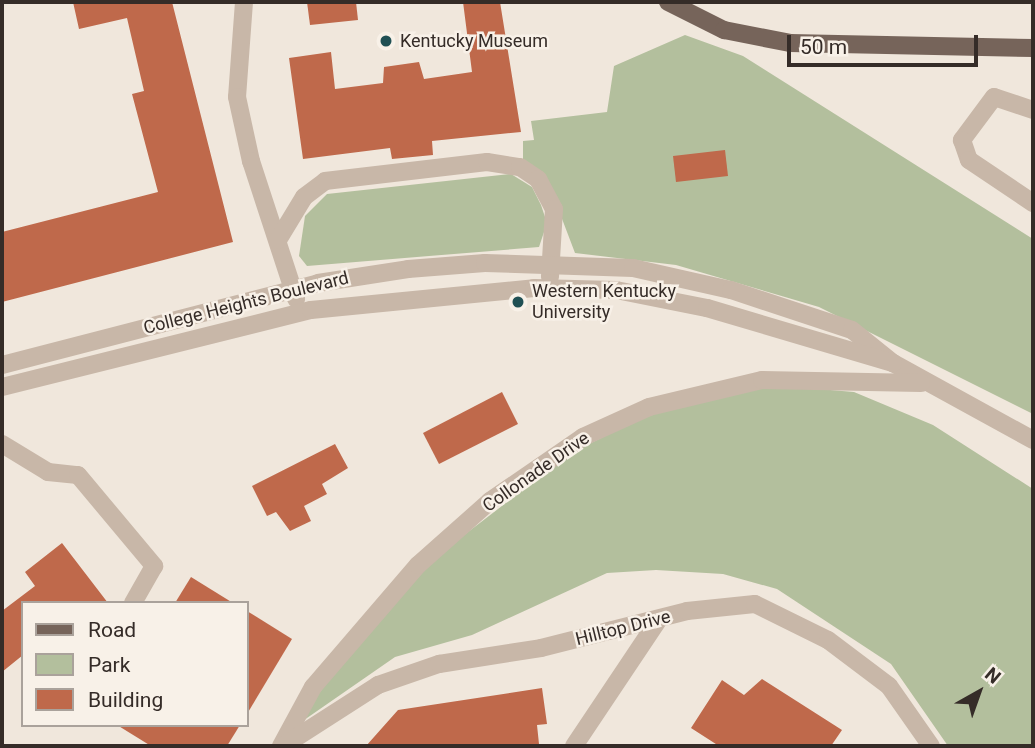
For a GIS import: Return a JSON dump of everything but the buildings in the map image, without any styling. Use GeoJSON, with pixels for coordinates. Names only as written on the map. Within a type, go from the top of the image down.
{"type":"FeatureCollection","features":[{"type":"Feature","properties":{"kind":"main road"},"geometry":{"type":"LineString","coordinates":[[668,2],[724,30],[790,43],[1033,48]]}},
{"type":"Feature","properties":{"kind":"street"},"geometry":{"type":"LineString","coordinates":[[244,2],[237,97],[251,161],[299,313]]}},
{"type":"Feature","properties":{"kind":"street"},"geometry":{"type":"LineString","coordinates":[[1033,110],[994,97],[962,139],[969,160],[1033,203]]}},
{"type":"Feature","properties":{"kind":"street"},"geometry":{"type":"LineString","coordinates":[[278,240],[304,197],[325,181],[486,162],[520,167],[538,179],[554,209],[549,288]]}},
{"type":"Feature","properties":{"kind":"street","name":"College Heights Boulevard"},"geometry":{"type":"LineString","coordinates":[[2,365],[293,289],[408,269],[551,266],[633,268],[731,290],[852,330],[893,363],[1033,440]]}},
{"type":"Feature","properties":{"kind":"street","name":"College Heights Boulevard"},"geometry":{"type":"LineString","coordinates":[[2,387],[299,313],[428,293],[549,288],[616,290],[707,308],[893,363]]}},
{"type":"Feature","properties":{"kind":"street","name":"Collonade Drive"},"geometry":{"type":"LineString","coordinates":[[282,746],[313,687],[418,565],[490,501],[583,437],[649,407],[762,380],[886,378],[934,385]]}},
{"type":"Feature","properties":{"kind":"street"},"geometry":{"type":"LineString","coordinates":[[2,444],[48,472],[78,475],[154,566],[134,601]]}},
{"type":"Feature","properties":{"kind":"street","name":"Hilltop Drive"},"geometry":{"type":"LineString","coordinates":[[282,746],[325,714],[402,676],[659,619],[755,604],[828,640],[889,686],[930,746]]}},
{"type":"Feature","properties":{"kind":"street"},"geometry":{"type":"LineString","coordinates":[[574,746],[659,619]]}},
{"type":"Feature","properties":{"kind":"green space"},"geometry":{"type":"Polygon","coordinates":[[[685,35],[743,56],[1033,239],[1033,414],[819,307],[676,265],[575,253],[556,203],[523,162],[523,141],[534,140],[531,121],[607,112],[614,66],[685,35]]]}},
{"type":"Feature","properties":{"kind":"green space"},"geometry":{"type":"Polygon","coordinates":[[[511,174],[532,187],[541,205],[547,223],[539,247],[307,266],[299,256],[305,216],[327,194],[511,174]]]}},
{"type":"Feature","properties":{"kind":"green space"},"geometry":{"type":"Polygon","coordinates":[[[760,384],[854,392],[933,425],[1033,489],[1033,746],[948,746],[891,664],[777,589],[723,574],[656,570],[607,573],[472,635],[395,657],[294,727],[357,642],[442,552],[571,453],[657,410],[760,384]]]}},
{"type":"Feature","properties":{"kind":"place","name":"Kentucky Museum"},"geometry":{"type":"Point","coordinates":[386,41]}},
{"type":"Feature","properties":{"kind":"place","name":"Western Kentucky University"},"geometry":{"type":"Point","coordinates":[518,302]}}]}
